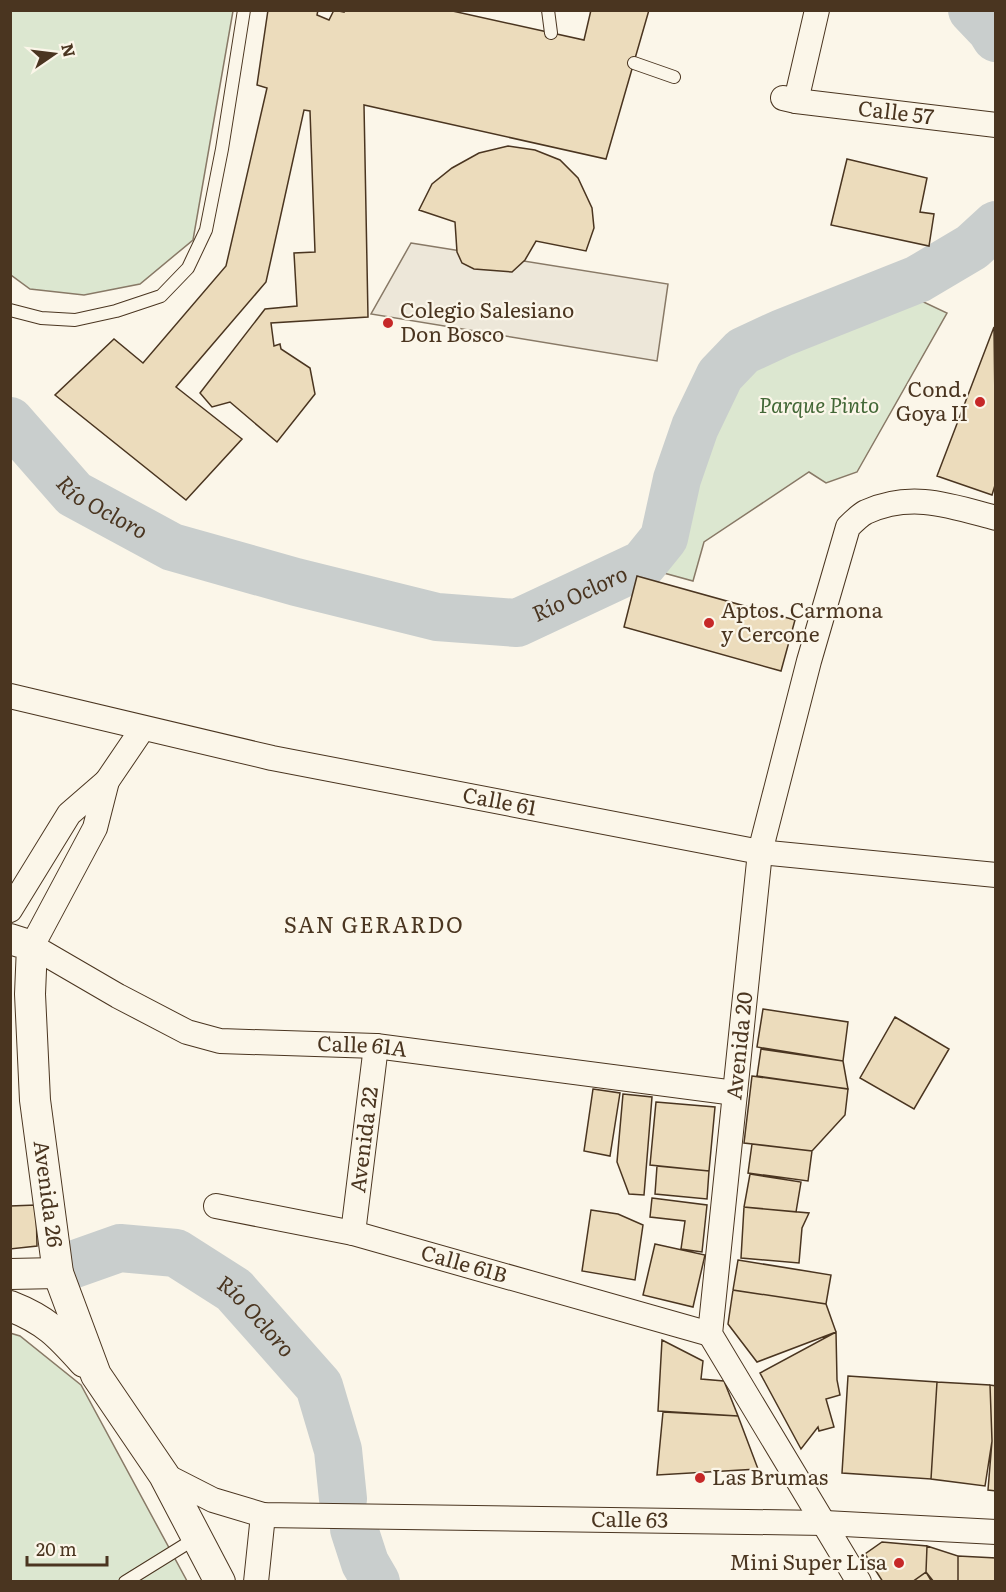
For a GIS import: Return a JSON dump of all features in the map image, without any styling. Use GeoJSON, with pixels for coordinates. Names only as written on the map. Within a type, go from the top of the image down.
{"type":"FeatureCollection","features":[{"type":"Feature","properties":{"kind":"street","name":"Calle 57"},"geometry":{"type":"LineString","coordinates":[[817,10],[789,100],[996,125]]}},
{"type":"Feature","properties":{"kind":"street","name":"Avenida 20"},"geometry":{"type":"LineString","coordinates":[[710,1334],[760,852],[809,661],[848,526],[865,512],[910,500],[933,501],[996,518]]}},
{"type":"Feature","properties":{"kind":"street","name":"Calle 61"},"geometry":{"type":"LineString","coordinates":[[10,696],[272,758],[760,852],[996,875]]}},
{"type":"Feature","properties":{"kind":"street","name":"Avenida 26"},"geometry":{"type":"LineString","coordinates":[[10,910],[69,814],[107,781],[143,728]]}},
{"type":"Feature","properties":{"kind":"street","name":"Avenida 26"},"geometry":{"type":"LineString","coordinates":[[107,781],[95,828],[21,943],[30,994],[35,1100],[58,1273],[96,1375],[164,1475],[220,1581]]}},
{"type":"Feature","properties":{"kind":"street","name":"Calle 61A"},"geometry":{"type":"LineString","coordinates":[[21,943],[188,1032],[220,1041],[376,1046],[735,1093]]}},
{"type":"Feature","properties":{"kind":"street","name":"Avenida 22"},"geometry":{"type":"LineString","coordinates":[[352,1233],[376,1046]]}},
{"type":"Feature","properties":{"kind":"street","name":"Calle 61B"},"geometry":{"type":"LineString","coordinates":[[216,1206],[352,1233],[710,1334]]}},
{"type":"Feature","properties":{"kind":"street"},"geometry":{"type":"LineString","coordinates":[[10,1274],[58,1273]]}},
{"type":"Feature","properties":{"kind":"street"},"geometry":{"type":"LineString","coordinates":[[10,1306],[56,1330],[96,1375]]}},
{"type":"Feature","properties":{"kind":"street"},"geometry":{"type":"LineString","coordinates":[[710,1334],[859,1581]]}},
{"type":"Feature","properties":{"kind":"street","name":"Calle 63"},"geometry":{"type":"LineString","coordinates":[[164,1475],[213,1500],[263,1515],[825,1523],[996,1532]]}},
{"type":"Feature","properties":{"kind":"street"},"geometry":{"type":"LineString","coordinates":[[256,1581],[263,1515]]}},
{"type":"Feature","properties":{"kind":"lane"},"geometry":{"type":"LineString","coordinates":[[10,310],[40,318],[75,320],[116,311],[161,296],[188,268],[206,230],[222,149],[244,10]]}},
{"type":"Feature","properties":{"kind":"lane"},"geometry":{"type":"LineString","coordinates":[[548,10],[551,33]]}},
{"type":"Feature","properties":{"kind":"lane"},"geometry":{"type":"LineString","coordinates":[[634,63],[674,77]]}},
{"type":"Feature","properties":{"kind":"lane"},"geometry":{"type":"LineString","coordinates":[[125,1581],[197,1537]]}},
{"type":"Feature","properties":{"kind":"green space"},"geometry":{"type":"Polygon","coordinates":[[[11,10],[233,11],[193,240],[140,284],[84,295],[30,289],[11,275],[11,10]]]}},
{"type":"Feature","properties":{"kind":"green space","name":"Parque Pinto"},"geometry":{"type":"Polygon","coordinates":[[[913,297],[947,313],[857,472],[826,483],[809,472],[704,542],[693,581],[653,570],[674,544],[683,503],[701,444],[729,387],[752,364],[863,315],[913,297]]]}},
{"type":"Feature","properties":{"kind":"green space"},"geometry":{"type":"Polygon","coordinates":[[[10,1333],[20,1336],[81,1385],[187,1581],[11,1581],[10,1333]]]}},
{"type":"Feature","properties":{"kind":"shaded area"},"geometry":{"type":"Polygon","coordinates":[[[411,243],[668,284],[657,361],[371,314],[411,243]]]}},
{"type":"Feature","properties":{"kind":"building"},"geometry":{"type":"Polygon","coordinates":[[[268,10],[318,10],[317,15],[329,20],[334,10],[344,12],[344,10],[448,10],[584,40],[591,10],[649,10],[606,159],[364,105],[368,317],[271,323],[274,346],[280,344],[281,349],[310,368],[315,394],[277,442],[230,402],[212,407],[200,393],[265,309],[297,306],[294,253],[315,252],[310,111],[304,110],[266,282],[176,387],[242,439],[186,500],[55,395],[114,339],[143,363],[226,266],[267,88],[257,85],[268,10]]]}},
{"type":"Feature","properties":{"kind":"building"},"geometry":{"type":"Polygon","coordinates":[[[508,146],[535,150],[560,160],[578,178],[592,208],[594,228],[586,251],[536,241],[525,260],[512,272],[474,269],[462,263],[457,252],[455,222],[419,210],[432,184],[452,168],[479,153],[508,146]]]}},
{"type":"Feature","properties":{"kind":"building"},"geometry":{"type":"Polygon","coordinates":[[[847,159],[927,178],[920,212],[934,214],[929,246],[831,225],[847,159]]]}},
{"type":"Feature","properties":{"kind":"building","name":"Cond. Goya II"},"geometry":{"type":"Polygon","coordinates":[[[994,327],[996,482],[992,495],[937,476],[994,327]]]}},
{"type":"Feature","properties":{"kind":"building","name":"Aptos. Carmona y Cercone"},"geometry":{"type":"Polygon","coordinates":[[[637,576],[795,620],[781,671],[624,627],[637,576]]]}},
{"type":"Feature","properties":{"kind":"building"},"geometry":{"type":"Polygon","coordinates":[[[763,1009],[848,1022],[843,1061],[757,1047],[763,1009]]]}},
{"type":"Feature","properties":{"kind":"building"},"geometry":{"type":"Polygon","coordinates":[[[895,1017],[949,1049],[914,1109],[860,1078],[895,1017]]]}},
{"type":"Feature","properties":{"kind":"building"},"geometry":{"type":"Polygon","coordinates":[[[761,1049],[843,1061],[848,1089],[757,1076],[761,1049]]]}},
{"type":"Feature","properties":{"kind":"building"},"geometry":{"type":"Polygon","coordinates":[[[752,1076],[848,1089],[845,1115],[812,1151],[744,1143],[752,1076]]]}},
{"type":"Feature","properties":{"kind":"building"},"geometry":{"type":"Polygon","coordinates":[[[593,1089],[620,1093],[610,1156],[584,1151],[593,1089]]]}},
{"type":"Feature","properties":{"kind":"building"},"geometry":{"type":"Polygon","coordinates":[[[623,1094],[652,1097],[644,1195],[629,1194],[617,1162],[623,1094]]]}},
{"type":"Feature","properties":{"kind":"building"},"geometry":{"type":"Polygon","coordinates":[[[656,1102],[715,1107],[709,1171],[650,1165],[656,1102]]]}},
{"type":"Feature","properties":{"kind":"building"},"geometry":{"type":"Polygon","coordinates":[[[752,1144],[812,1151],[808,1181],[748,1173],[752,1144]]]}},
{"type":"Feature","properties":{"kind":"building"},"geometry":{"type":"Polygon","coordinates":[[[657,1166],[709,1171],[707,1199],[655,1194],[657,1166]]]}},
{"type":"Feature","properties":{"kind":"building"},"geometry":{"type":"Polygon","coordinates":[[[750,1174],[801,1182],[796,1212],[744,1207],[750,1174]]]}},
{"type":"Feature","properties":{"kind":"building"},"geometry":{"type":"Polygon","coordinates":[[[652,1198],[707,1205],[702,1252],[681,1249],[685,1221],[650,1217],[652,1198]]]}},
{"type":"Feature","properties":{"kind":"building"},"geometry":{"type":"Polygon","coordinates":[[[36,1205],[37,1246],[10,1249],[10,1206],[36,1205]]]}},
{"type":"Feature","properties":{"kind":"building"},"geometry":{"type":"Polygon","coordinates":[[[744,1207],[809,1213],[802,1228],[799,1263],[741,1258],[744,1207]]]}},
{"type":"Feature","properties":{"kind":"building"},"geometry":{"type":"Polygon","coordinates":[[[591,1210],[618,1214],[643,1225],[635,1280],[582,1271],[591,1210]]]}},
{"type":"Feature","properties":{"kind":"building"},"geometry":{"type":"Polygon","coordinates":[[[655,1244],[705,1255],[693,1307],[643,1295],[655,1244]]]}},
{"type":"Feature","properties":{"kind":"building"},"geometry":{"type":"Polygon","coordinates":[[[738,1260],[831,1275],[826,1304],[733,1290],[738,1260]]]}},
{"type":"Feature","properties":{"kind":"building"},"geometry":{"type":"Polygon","coordinates":[[[733,1290],[826,1304],[836,1332],[757,1362],[728,1324],[733,1290]]]}},
{"type":"Feature","properties":{"kind":"building"},"geometry":{"type":"Polygon","coordinates":[[[836,1332],[837,1380],[840,1395],[826,1399],[834,1427],[819,1431],[818,1427],[801,1449],[760,1373],[836,1332]]]}},
{"type":"Feature","properties":{"kind":"building"},"geometry":{"type":"Polygon","coordinates":[[[662,1340],[703,1361],[701,1379],[724,1381],[738,1416],[658,1411],[662,1340]]]}},
{"type":"Feature","properties":{"kind":"building"},"geometry":{"type":"Polygon","coordinates":[[[848,1376],[937,1382],[931,1479],[842,1473],[848,1376]]]}},
{"type":"Feature","properties":{"kind":"building"},"geometry":{"type":"Polygon","coordinates":[[[937,1382],[990,1385],[992,1441],[985,1486],[931,1479],[937,1382]]]}},
{"type":"Feature","properties":{"kind":"building"},"geometry":{"type":"Polygon","coordinates":[[[990,1385],[996,1386],[996,1491],[988,1490],[992,1441],[990,1385]]]}},
{"type":"Feature","properties":{"kind":"building"},"geometry":{"type":"Polygon","coordinates":[[[663,1412],[738,1416],[758,1469],[657,1475],[663,1412]]]}},
{"type":"Feature","properties":{"kind":"building","name":"Mini Super Lisa"},"geometry":{"type":"Polygon","coordinates":[[[882,1542],[927,1546],[926,1572],[912,1582],[883,1582],[865,1554],[882,1542]]]}},
{"type":"Feature","properties":{"kind":"building"},"geometry":{"type":"Polygon","coordinates":[[[927,1546],[958,1556],[958,1582],[934,1582],[926,1572],[927,1546]]]}},
{"type":"Feature","properties":{"kind":"building"},"geometry":{"type":"Polygon","coordinates":[[[958,1556],[996,1558],[996,1582],[958,1582],[958,1556]]]}},
{"type":"Feature","properties":{"kind":"building"},"geometry":{"type":"Polygon","coordinates":[[[926,1572],[932,1582],[912,1582],[926,1572]]]}},
{"type":"Feature","properties":{"kind":"waterway","name":"Río Ocloro"},"geometry":{"type":"LineString","coordinates":[[972,10],[996,38]]}},
{"type":"Feature","properties":{"kind":"waterway","name":"Río Ocloro"},"geometry":{"type":"LineString","coordinates":[[10,421],[74,494],[172,547],[296,582],[437,617],[517,623],[643,564],[664,538],[677,479],[695,427],[720,375],[743,351],[782,333],[918,279],[972,247],[996,225]]}},
{"type":"Feature","properties":{"kind":"waterway","name":"Río Ocloro"},"geometry":{"type":"LineString","coordinates":[[72,1265],[120,1248],[176,1253],[234,1290],[319,1386],[338,1450],[343,1499]]}},
{"type":"Feature","properties":{"kind":"waterway","name":"Río Ocloro"},"geometry":{"type":"LineString","coordinates":[[354,1529],[365,1563],[376,1582]]}},
{"type":"Feature","properties":{"kind":"place","name":"Colegio Salesiano Don Bosco"},"geometry":{"type":"Point","coordinates":[388,323]}},
{"type":"Feature","properties":{"kind":"place","name":"Cond. Goya II"},"geometry":{"type":"Point","coordinates":[980,402]}},
{"type":"Feature","properties":{"kind":"place","name":"Aptos. Carmona y Cercone"},"geometry":{"type":"Point","coordinates":[709,623]}},
{"type":"Feature","properties":{"kind":"place","name":"Las Brumas"},"geometry":{"type":"Point","coordinates":[700,1478]}},
{"type":"Feature","properties":{"kind":"place","name":"Mini Super Lisa"},"geometry":{"type":"Point","coordinates":[899,1563]}},
{"type":"Feature","properties":{"kind":"district","name":"SAN GERARDO"},"geometry":{"type":"Point","coordinates":[374,925]}}]}
